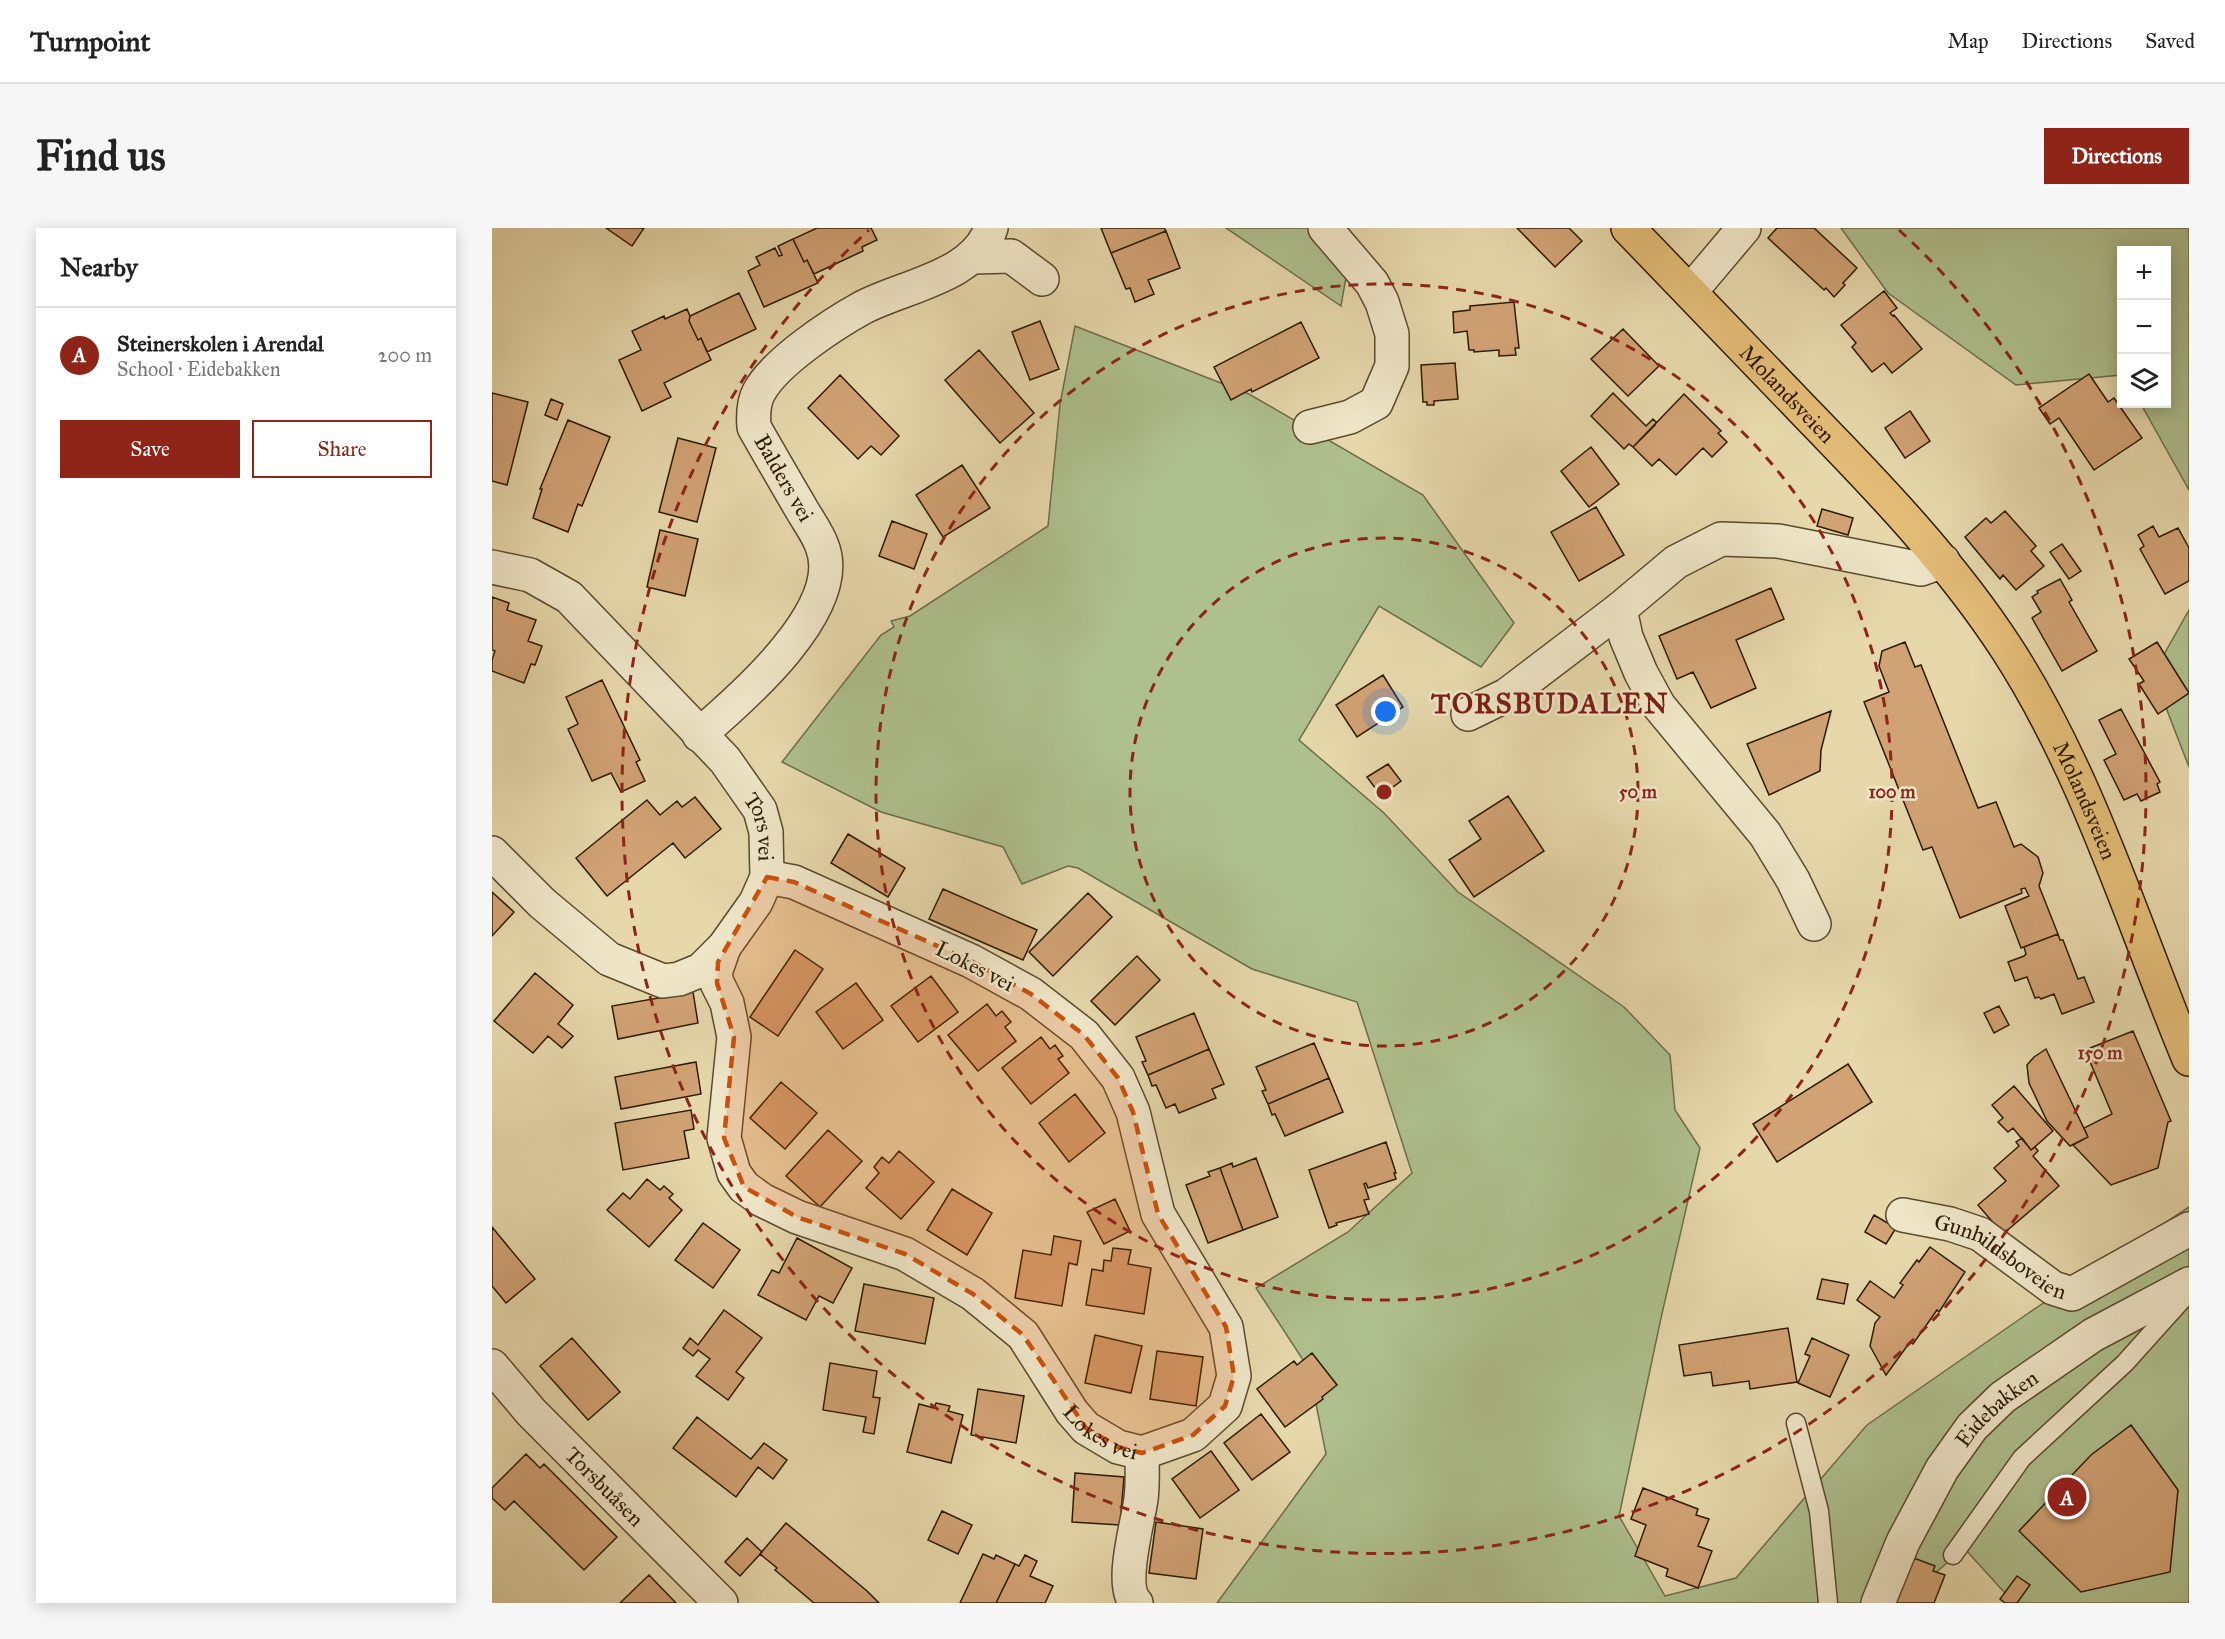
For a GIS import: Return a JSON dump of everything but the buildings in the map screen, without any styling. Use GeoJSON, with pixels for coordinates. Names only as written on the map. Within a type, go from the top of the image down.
{"type":"FeatureCollection","features":[{"type":"Feature","properties":{"kind":"main road","name":"Molandsveien"},"geometry":{"type":"LineString","coordinates":[[1628,228],[1883,492],[1943,561],[2007,649],[2055,734],[2091,813],[2189,1059]]}},
{"type":"Feature","properties":{"kind":"street","name":"Balders vei"},"geometry":{"type":"LineString","coordinates":[[699,735],[746,694],[801,631],[818,602],[827,572],[823,547],[754,427],[753,412],[759,392],[777,369],[815,338],[863,308],[933,279],[973,257],[983,247],[991,228]]}},
{"type":"Feature","properties":{"kind":"street"},"geometry":{"type":"LineString","coordinates":[[1310,427],[1350,417],[1376,403],[1392,366],[1392,334],[1382,302],[1372,282],[1325,228]]}},
{"type":"Feature","properties":{"kind":"street"},"geometry":{"type":"LineString","coordinates":[[1690,292],[1744,228]]}},
{"type":"Feature","properties":{"kind":"street","name":"Balders vei"},"geometry":{"type":"LineString","coordinates":[[973,257],[1011,256],[1042,279]]}},
{"type":"Feature","properties":{"kind":"street"},"geometry":{"type":"LineString","coordinates":[[1468,714],[1507,695],[1620,609],[1676,562],[1721,539],[1778,541],[1921,568],[1943,561]]}},
{"type":"Feature","properties":{"kind":"street","name":"Tors vei"},"geometry":{"type":"LineString","coordinates":[[492,567],[530,575],[569,597],[725,760],[760,810],[766,832],[767,878],[756,902],[724,947],[701,970],[679,979],[663,981],[609,959],[542,903],[492,853]]}},
{"type":"Feature","properties":{"kind":"street"},"geometry":{"type":"LineString","coordinates":[[1620,609],[1626,637],[1641,673],[1659,706],[1765,834],[1793,880],[1814,924]]}},
{"type":"Feature","properties":{"kind":"street","name":"Lokes vei"},"geometry":{"type":"LineString","coordinates":[[724,947],[715,973],[717,984],[727,1003],[734,1037],[724,1138],[734,1173],[744,1187],[762,1200],[797,1217],[905,1254],[973,1294],[1023,1335],[1072,1412],[1086,1428],[1118,1447],[1142,1453],[1192,1435],[1225,1406],[1234,1376],[1226,1327],[1158,1214],[1133,1112],[1118,1078],[1084,1035],[1031,994],[971,961],[804,886],[767,878]]}},
{"type":"Feature","properties":{"kind":"street","name":"Gunhildsboveien"},"geometry":{"type":"LineString","coordinates":[[1904,1215],[1950,1224],[1980,1234],[2053,1288],[2072,1294],[2189,1229]]}},
{"type":"Feature","properties":{"kind":"street","name":"Eidebakken"},"geometry":{"type":"LineString","coordinates":[[1878,1603],[1903,1542],[1937,1479],[1972,1427],[2003,1397],[2093,1335],[2189,1284]]}},
{"type":"Feature","properties":{"kind":"street","name":"Torsbuåsen"},"geometry":{"type":"LineString","coordinates":[[492,1366],[531,1412],[721,1603]]}},
{"type":"Feature","properties":{"kind":"street"},"geometry":{"type":"LineString","coordinates":[[1136,1603],[1133,1600],[1128,1580],[1141,1497],[1142,1453]]}},
{"type":"Feature","properties":{"kind":"lane"},"geometry":{"type":"LineString","coordinates":[[1953,1556],[2022,1458],[2124,1363],[2189,1292]]}},
{"type":"Feature","properties":{"kind":"lane"},"geometry":{"type":"LineString","coordinates":[[1796,1423],[1819,1510],[1828,1603]]}},
{"type":"Feature","properties":{"kind":"highlighted area"},"geometry":{"type":"Polygon","coordinates":[[[767,877],[794,882],[971,961],[1031,994],[1084,1035],[1118,1078],[1133,1112],[1158,1214],[1226,1327],[1234,1376],[1225,1406],[1193,1435],[1142,1453],[1118,1447],[1086,1428],[1023,1335],[973,1294],[905,1254],[797,1217],[744,1187],[724,1138],[734,1037],[717,983],[718,962],[767,877]]]}},
{"type":"Feature","properties":{"kind":"green space"},"geometry":{"type":"Polygon","coordinates":[[[1226,228],[1328,228],[1349,260],[1341,306],[1226,228]]]}},
{"type":"Feature","properties":{"kind":"green space"},"geometry":{"type":"Polygon","coordinates":[[[1841,228],[2189,228],[2189,490],[2143,408],[2171,408],[2171,246],[2117,246],[2117,375],[2016,385],[1888,293],[1841,228]]]}},
{"type":"Feature","properties":{"kind":"green space"},"geometry":{"type":"Polygon","coordinates":[[[1075,326],[1249,394],[1423,495],[1514,623],[1481,667],[1379,606],[1299,740],[1384,813],[1458,892],[1624,1007],[1670,1055],[1675,1110],[1700,1148],[1619,1516],[1665,1596],[1736,1578],[1867,1425],[2030,1312],[2189,1207],[2189,1603],[2014,1603],[1964,1548],[1901,1603],[1217,1603],[1326,1454],[1309,1369],[1256,1288],[1348,1232],[1412,1173],[1357,1002],[1252,969],[1078,868],[1068,866],[1022,884],[1003,847],[881,812],[782,762],[881,635],[894,627],[891,621],[910,616],[1048,526],[1060,404],[1075,326]]]}},
{"type":"Feature","properties":{"kind":"green space"},"geometry":{"type":"Polygon","coordinates":[[[2189,610],[2189,767],[2153,674],[2189,610]]]}},
{"type":"Feature","properties":{"kind":"place","name":"Steinerskolen i Arendal"},"geometry":{"type":"Point","coordinates":[2067,1497]}},
{"type":"Feature","properties":{"kind":"district","name":"TORSBUDALEN"},"geometry":{"type":"Point","coordinates":[1550,703]}}]}
